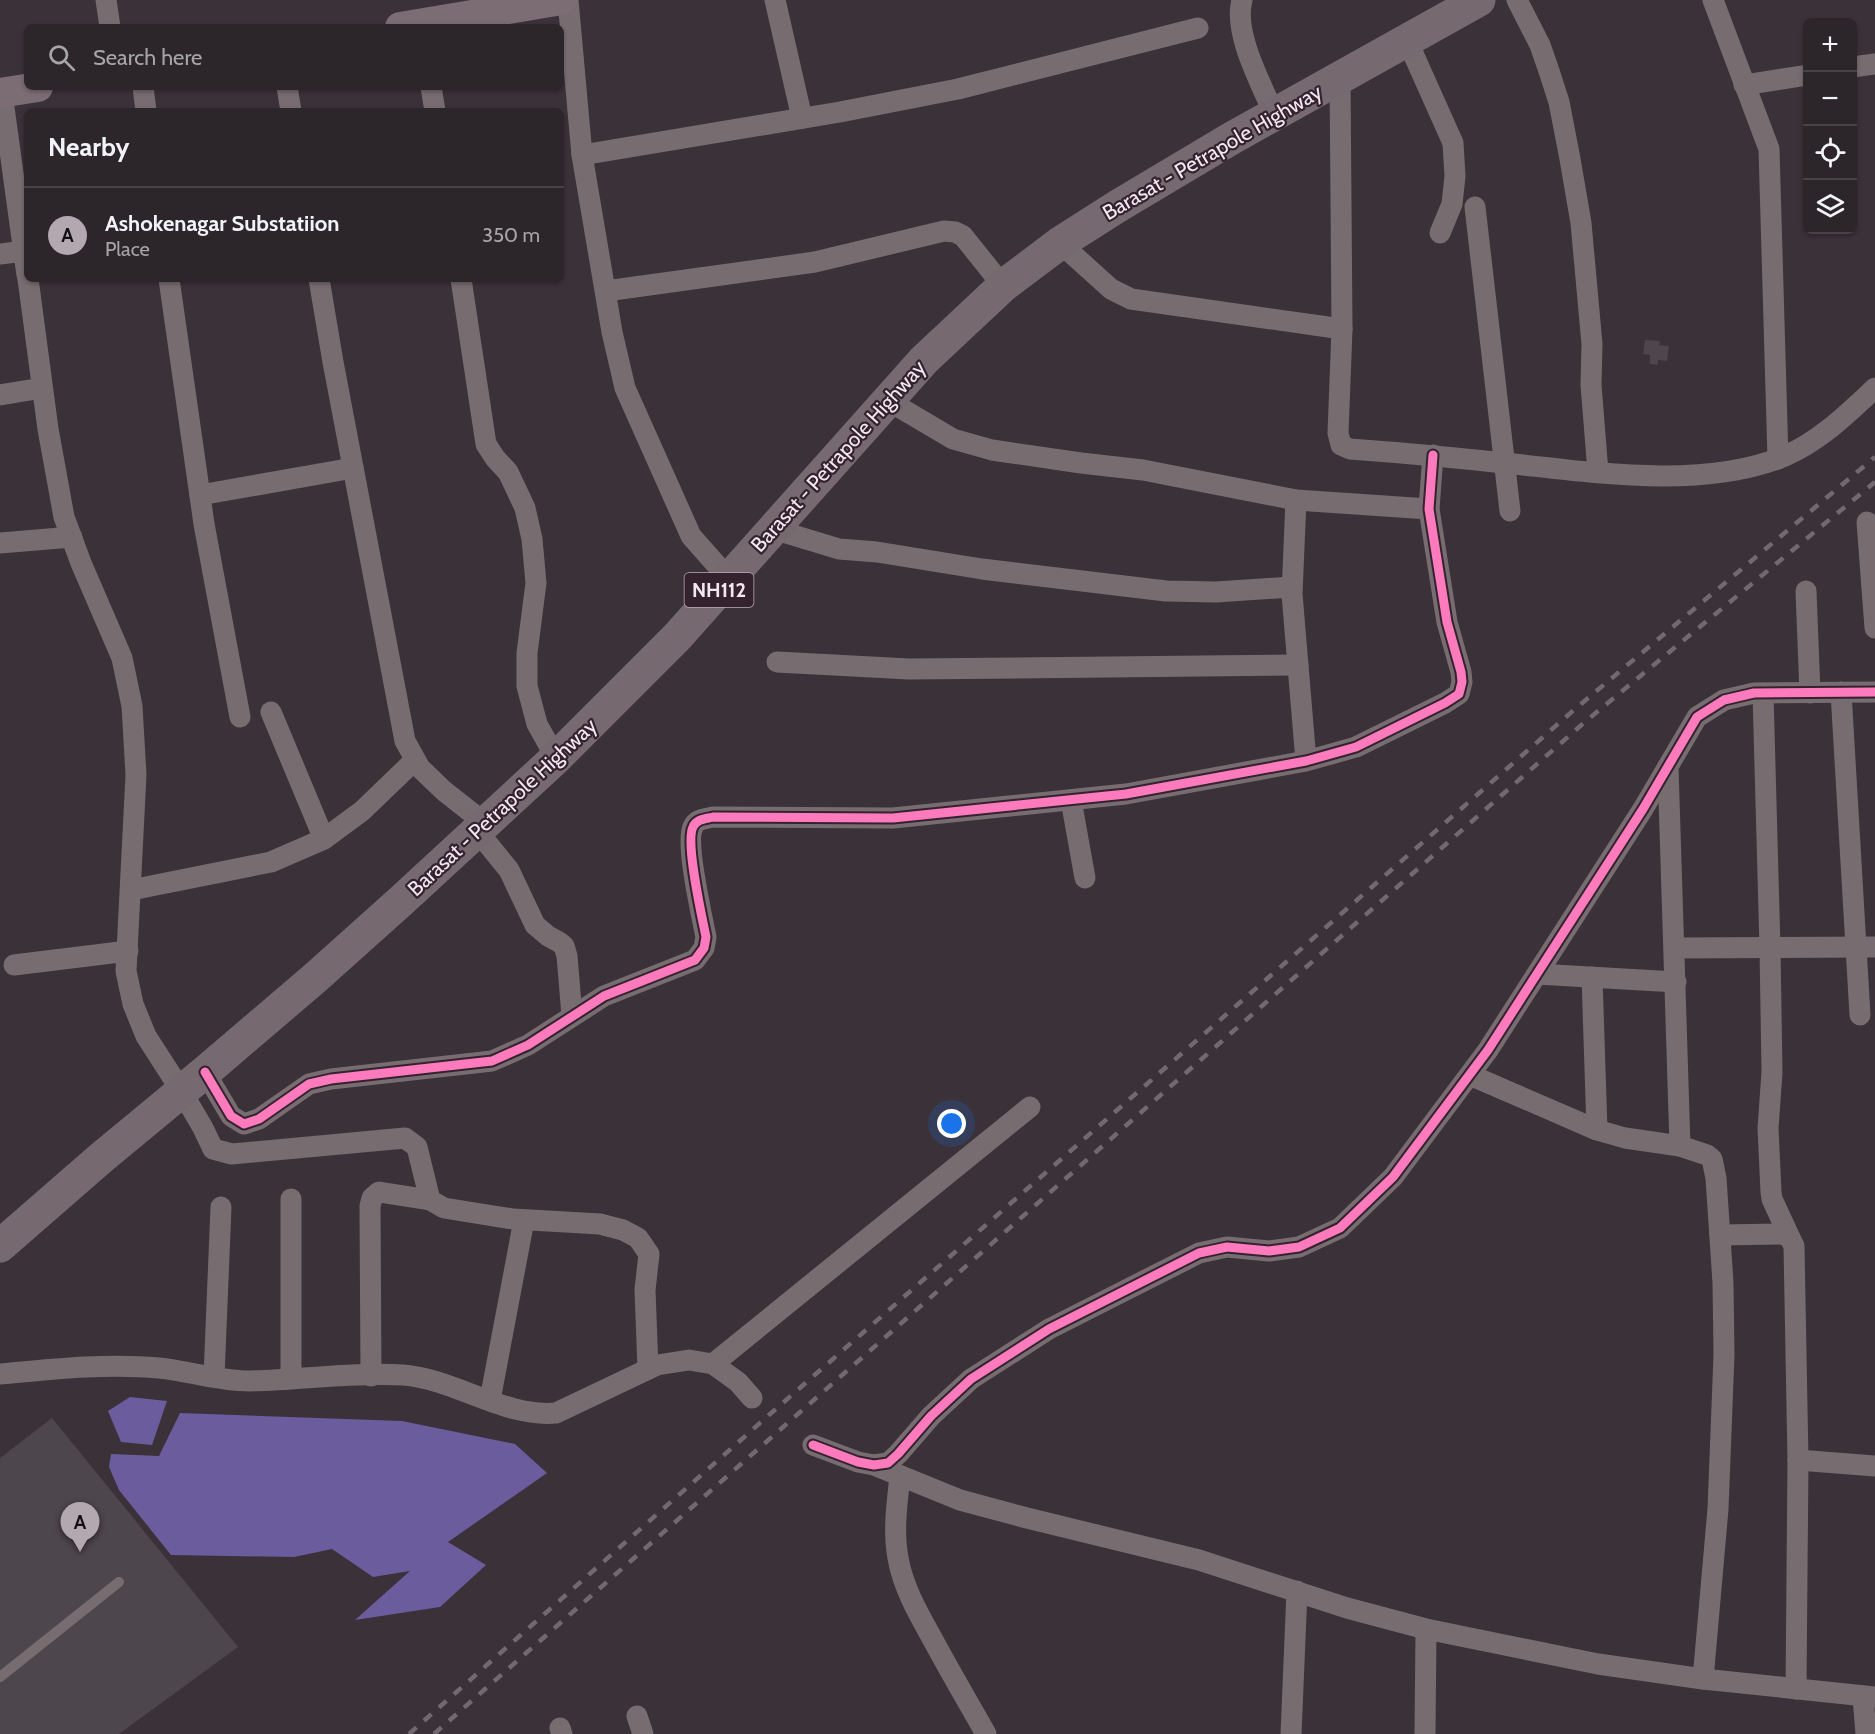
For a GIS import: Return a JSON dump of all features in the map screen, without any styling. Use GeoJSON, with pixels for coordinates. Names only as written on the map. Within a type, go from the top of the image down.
{"type":"FeatureCollection","features":[{"type":"Feature","properties":{"kind":"highway","name":"Barasat - Petrapole Highway"},"geometry":{"type":"LineString","coordinates":[[0,1246],[100,1158],[194,1082],[375,924],[556,758],[669,645],[924,360],[1003,286],[1060,243],[1147,189],[1274,114],[1479,0]]}},
{"type":"Feature","properties":{"kind":"main road"},"geometry":{"type":"LineString","coordinates":[[425,24],[559,0]]}},
{"type":"Feature","properties":{"kind":"main road"},"geometry":{"type":"LineString","coordinates":[[1,93],[24,89]]}},
{"type":"Feature","properties":{"kind":"street"},"geometry":{"type":"LineString","coordinates":[[106,0],[110,24]]}},
{"type":"Feature","properties":{"kind":"street"},"geometry":{"type":"LineString","coordinates":[[559,0],[563,24]]}},
{"type":"Feature","properties":{"kind":"street"},"geometry":{"type":"LineString","coordinates":[[775,0],[802,118]]}},
{"type":"Feature","properties":{"kind":"street"},"geometry":{"type":"LineString","coordinates":[[1242,0],[1240,12],[1246,47],[1274,114]]}},
{"type":"Feature","properties":{"kind":"street"},"geometry":{"type":"LineString","coordinates":[[1517,0],[1540,45],[1549,71],[1559,102],[1570,159],[1581,224],[1592,344],[1591,385],[1598,472]]}},
{"type":"Feature","properties":{"kind":"street"},"geometry":{"type":"LineString","coordinates":[[1713,0],[1769,149],[1778,459]]}},
{"type":"Feature","properties":{"kind":"street"},"geometry":{"type":"LineString","coordinates":[[582,154],[802,118],[958,89],[1198,28]]}},
{"type":"Feature","properties":{"kind":"street"},"geometry":{"type":"LineString","coordinates":[[564,33],[612,332],[625,388],[691,536],[729,579]]}},
{"type":"Feature","properties":{"kind":"street"},"geometry":{"type":"LineString","coordinates":[[1407,40],[1453,142],[1455,176],[1452,204],[1440,233]]}},
{"type":"Feature","properties":{"kind":"street"},"geometry":{"type":"LineString","coordinates":[[1857,66],[1875,64]]}},
{"type":"Feature","properties":{"kind":"street"},"geometry":{"type":"LineString","coordinates":[[1744,85],[1803,76]]}},
{"type":"Feature","properties":{"kind":"street"},"geometry":{"type":"LineString","coordinates":[[1340,77],[1342,329],[1338,433],[1341,445],[1350,449],[1598,472],[1685,476],[1755,467],[1778,459],[1815,441],[1875,388]]}},
{"type":"Feature","properties":{"kind":"street"},"geometry":{"type":"LineString","coordinates":[[143,90],[146,108]]}},
{"type":"Feature","properties":{"kind":"street"},"geometry":{"type":"LineString","coordinates":[[288,90],[290,108]]}},
{"type":"Feature","properties":{"kind":"street"},"geometry":{"type":"LineString","coordinates":[[432,90],[434,108]]}},
{"type":"Feature","properties":{"kind":"street"},"geometry":{"type":"LineString","coordinates":[[0,254],[24,240],[1,93]]}},
{"type":"Feature","properties":{"kind":"street"},"geometry":{"type":"LineString","coordinates":[[1475,207],[1510,511]]}},
{"type":"Feature","properties":{"kind":"street"},"geometry":{"type":"LineString","coordinates":[[606,291],[815,262],[944,231],[955,232],[963,236],[1003,286]]}},
{"type":"Feature","properties":{"kind":"street"},"geometry":{"type":"LineString","coordinates":[[1060,243],[1111,289],[1131,299],[1342,329]]}},
{"type":"Feature","properties":{"kind":"street"},"geometry":{"type":"LineString","coordinates":[[28,282],[42,388],[64,517],[122,658],[132,706],[136,775],[126,971],[133,1004],[146,1036],[231,1116],[244,1124],[259,1119],[309,1084],[331,1079],[492,1061],[528,1045],[604,996],[695,960],[704,948],[706,938],[690,843],[693,827],[699,820],[713,817],[893,818],[1126,794],[1306,761],[1356,747],[1445,703],[1459,694],[1462,682],[1447,622],[1429,509],[1433,455]]}},
{"type":"Feature","properties":{"kind":"street"},"geometry":{"type":"LineString","coordinates":[[169,282],[200,495],[240,717]]}},
{"type":"Feature","properties":{"kind":"street"},"geometry":{"type":"LineString","coordinates":[[320,282],[405,741],[420,768],[482,828],[509,870],[535,925],[564,946],[567,956],[572,1016]]}},
{"type":"Feature","properties":{"kind":"street"},"geometry":{"type":"LineString","coordinates":[[461,282],[486,444],[508,472],[525,508],[532,539],[536,583],[527,653],[527,686],[537,724],[556,758]]}},
{"type":"Feature","properties":{"kind":"street"},"geometry":{"type":"LineString","coordinates":[[0,395],[42,388]]}},
{"type":"Feature","properties":{"kind":"street"},"geometry":{"type":"LineString","coordinates":[[887,400],[953,439],[992,450],[1143,470],[1296,500],[1429,509]]}},
{"type":"Feature","properties":{"kind":"street"},"geometry":{"type":"LineString","coordinates":[[200,495],[353,468]]}},
{"type":"Feature","properties":{"kind":"street"},"geometry":{"type":"LineString","coordinates":[[1296,500],[1292,587],[1306,761]]}},
{"type":"Feature","properties":{"kind":"street"},"geometry":{"type":"LineString","coordinates":[[1867,522],[1875,628]]}},
{"type":"Feature","properties":{"kind":"street"},"geometry":{"type":"LineString","coordinates":[[773,529],[839,549],[877,552],[982,568],[1166,591],[1216,592],[1292,587]]}},
{"type":"Feature","properties":{"kind":"street"},"geometry":{"type":"LineString","coordinates":[[0,543],[72,537]]}},
{"type":"Feature","properties":{"kind":"street"},"geometry":{"type":"LineString","coordinates":[[1806,591],[1810,693]]}},
{"type":"Feature","properties":{"kind":"street"},"geometry":{"type":"LineString","coordinates":[[777,662],[909,669],[1298,665]]}},
{"type":"Feature","properties":{"kind":"street"},"geometry":{"type":"LineString","coordinates":[[1841,692],[1866,948],[1860,1015]]}},
{"type":"Feature","properties":{"kind":"street"},"geometry":{"type":"LineString","coordinates":[[874,1465],[888,1463],[931,1416],[971,1378],[1049,1329],[1199,1253],[1227,1247],[1269,1251],[1299,1246],[1340,1228],[1393,1177],[1470,1075],[1537,974],[1697,717],[1724,700],[1754,693],[1875,692]]}},
{"type":"Feature","properties":{"kind":"street"},"geometry":{"type":"LineString","coordinates":[[1763,693],[1772,1072],[1768,1128],[1771,1192],[1772,1199],[1794,1246],[1795,1257],[1798,1460],[1796,1689]]}},
{"type":"Feature","properties":{"kind":"street"},"geometry":{"type":"LineString","coordinates":[[271,712],[324,839]]}},
{"type":"Feature","properties":{"kind":"street"},"geometry":{"type":"LineString","coordinates":[[131,890],[271,862],[324,839],[362,811],[415,760]]}},
{"type":"Feature","properties":{"kind":"street"},"geometry":{"type":"LineString","coordinates":[[1668,766],[1680,1146]]}},
{"type":"Feature","properties":{"kind":"street"},"geometry":{"type":"LineString","coordinates":[[1071,800],[1085,878]]}},
{"type":"Feature","properties":{"kind":"street"},"geometry":{"type":"LineString","coordinates":[[1675,948],[1866,948]]}},
{"type":"Feature","properties":{"kind":"street"},"geometry":{"type":"LineString","coordinates":[[14,964],[128,951]]}},
{"type":"Feature","properties":{"kind":"street"},"geometry":{"type":"LineString","coordinates":[[1537,974],[1676,982]]}},
{"type":"Feature","properties":{"kind":"street"},"geometry":{"type":"LineString","coordinates":[[1592,977],[1596,1130]]}},
{"type":"Feature","properties":{"kind":"street"},"geometry":{"type":"LineString","coordinates":[[1470,1075],[1596,1130],[1625,1138],[1680,1146],[1707,1155],[1712,1159],[1716,1178],[1723,1283],[1724,1355],[1718,1509],[1703,1679]]}},
{"type":"Feature","properties":{"kind":"street"},"geometry":{"type":"LineString","coordinates":[[194,1082],[213,1149],[232,1154],[405,1138],[417,1148],[430,1200]]}},
{"type":"Feature","properties":{"kind":"street"},"geometry":{"type":"LineString","coordinates":[[712,1364],[1030,1107]]}},
{"type":"Feature","properties":{"kind":"street"},"geometry":{"type":"LineString","coordinates":[[371,1376],[370,1206],[372,1197],[379,1192],[430,1200],[444,1208],[524,1220],[600,1224],[623,1230],[638,1238],[649,1254],[645,1290],[648,1369]]}},
{"type":"Feature","properties":{"kind":"street"},"geometry":{"type":"LineString","coordinates":[[291,1199],[291,1378]]}},
{"type":"Feature","properties":{"kind":"street"},"geometry":{"type":"LineString","coordinates":[[214,1377],[221,1207]]}},
{"type":"Feature","properties":{"kind":"street"},"geometry":{"type":"LineString","coordinates":[[490,1400],[524,1220]]}},
{"type":"Feature","properties":{"kind":"street"},"geometry":{"type":"LineString","coordinates":[[1720,1235],[1783,1234],[1790,1238]]}},
{"type":"Feature","properties":{"kind":"street"},"geometry":{"type":"LineString","coordinates":[[0,1374],[82,1366],[127,1366],[160,1368],[248,1381],[403,1376],[438,1381],[490,1400],[542,1414],[556,1413],[657,1365],[689,1360],[712,1364],[738,1382],[752,1398]]}},
{"type":"Feature","properties":{"kind":"street"},"geometry":{"type":"LineString","coordinates":[[813,1445],[833,1454],[874,1465],[960,1500],[1198,1560],[1347,1608],[1426,1629],[1598,1664],[1703,1679],[1869,1697],[1866,1734]]}},
{"type":"Feature","properties":{"kind":"street"},"geometry":{"type":"LineString","coordinates":[[1798,1460],[1875,1466]]}},
{"type":"Feature","properties":{"kind":"street"},"geometry":{"type":"LineString","coordinates":[[900,1476],[895,1533],[898,1558],[904,1579],[922,1620],[986,1734]]}},
{"type":"Feature","properties":{"kind":"street"},"geometry":{"type":"LineString","coordinates":[[1291,1734],[1297,1591]]}},
{"type":"Feature","properties":{"kind":"street"},"geometry":{"type":"LineString","coordinates":[[1425,1734],[1426,1629]]}},
{"type":"Feature","properties":{"kind":"lane"},"geometry":{"type":"LineString","coordinates":[[0,1677],[119,1582]]}},
{"type":"Feature","properties":{"kind":"shaded area"},"geometry":{"type":"Polygon","coordinates":[[[130,1397],[167,1401],[152,1445],[121,1442],[108,1411],[130,1397]]]}},
{"type":"Feature","properties":{"kind":"shaded area"},"geometry":{"type":"Polygon","coordinates":[[[180,1413],[402,1421],[515,1444],[547,1473],[448,1542],[486,1565],[440,1607],[355,1620],[410,1571],[373,1577],[332,1549],[294,1557],[171,1555],[119,1490],[109,1467],[111,1454],[159,1456],[180,1413]]]}},
{"type":"Feature","properties":{"kind":"building"},"geometry":{"type":"Polygon","coordinates":[[[1645,340],[1660,341],[1659,345],[1669,346],[1667,361],[1658,360],[1658,365],[1650,364],[1650,355],[1643,354],[1645,340]]]}},
{"type":"Feature","properties":{"kind":"building"},"geometry":{"type":"Polygon","coordinates":[[[52,1418],[238,1647],[119,1734],[0,1734],[0,1458],[52,1418]]]}},
{"type":"Feature","properties":{"kind":"railway"},"geometry":{"type":"LineString","coordinates":[[409,1734],[769,1415],[1575,709],[1875,457]]}},
{"type":"Feature","properties":{"kind":"railway"},"geometry":{"type":"LineString","coordinates":[[434,1734],[1586,721],[1875,482]]}},
{"type":"Feature","properties":{"kind":"cycle path"},"geometry":{"type":"LineString","coordinates":[[205,1072],[231,1116],[244,1124],[259,1119],[309,1084],[331,1079],[492,1061],[528,1045],[604,996],[695,960],[704,948],[706,937],[691,848],[693,827],[701,820],[713,817],[893,818],[1126,794],[1306,761],[1356,747],[1445,703],[1459,694],[1462,682],[1447,622],[1429,509],[1433,455]]}},
{"type":"Feature","properties":{"kind":"cycle path"},"geometry":{"type":"LineString","coordinates":[[813,1445],[858,1462],[874,1465],[888,1463],[931,1416],[971,1379],[1049,1329],[1199,1253],[1227,1247],[1269,1251],[1299,1247],[1340,1228],[1393,1177],[1488,1050],[1643,809],[1697,717],[1724,700],[1754,693],[1875,692]]}},
{"type":"Feature","properties":{"kind":"place","name":"Ashokenagar Substatiion"},"geometry":{"type":"Point","coordinates":[80,1552]}}]}
